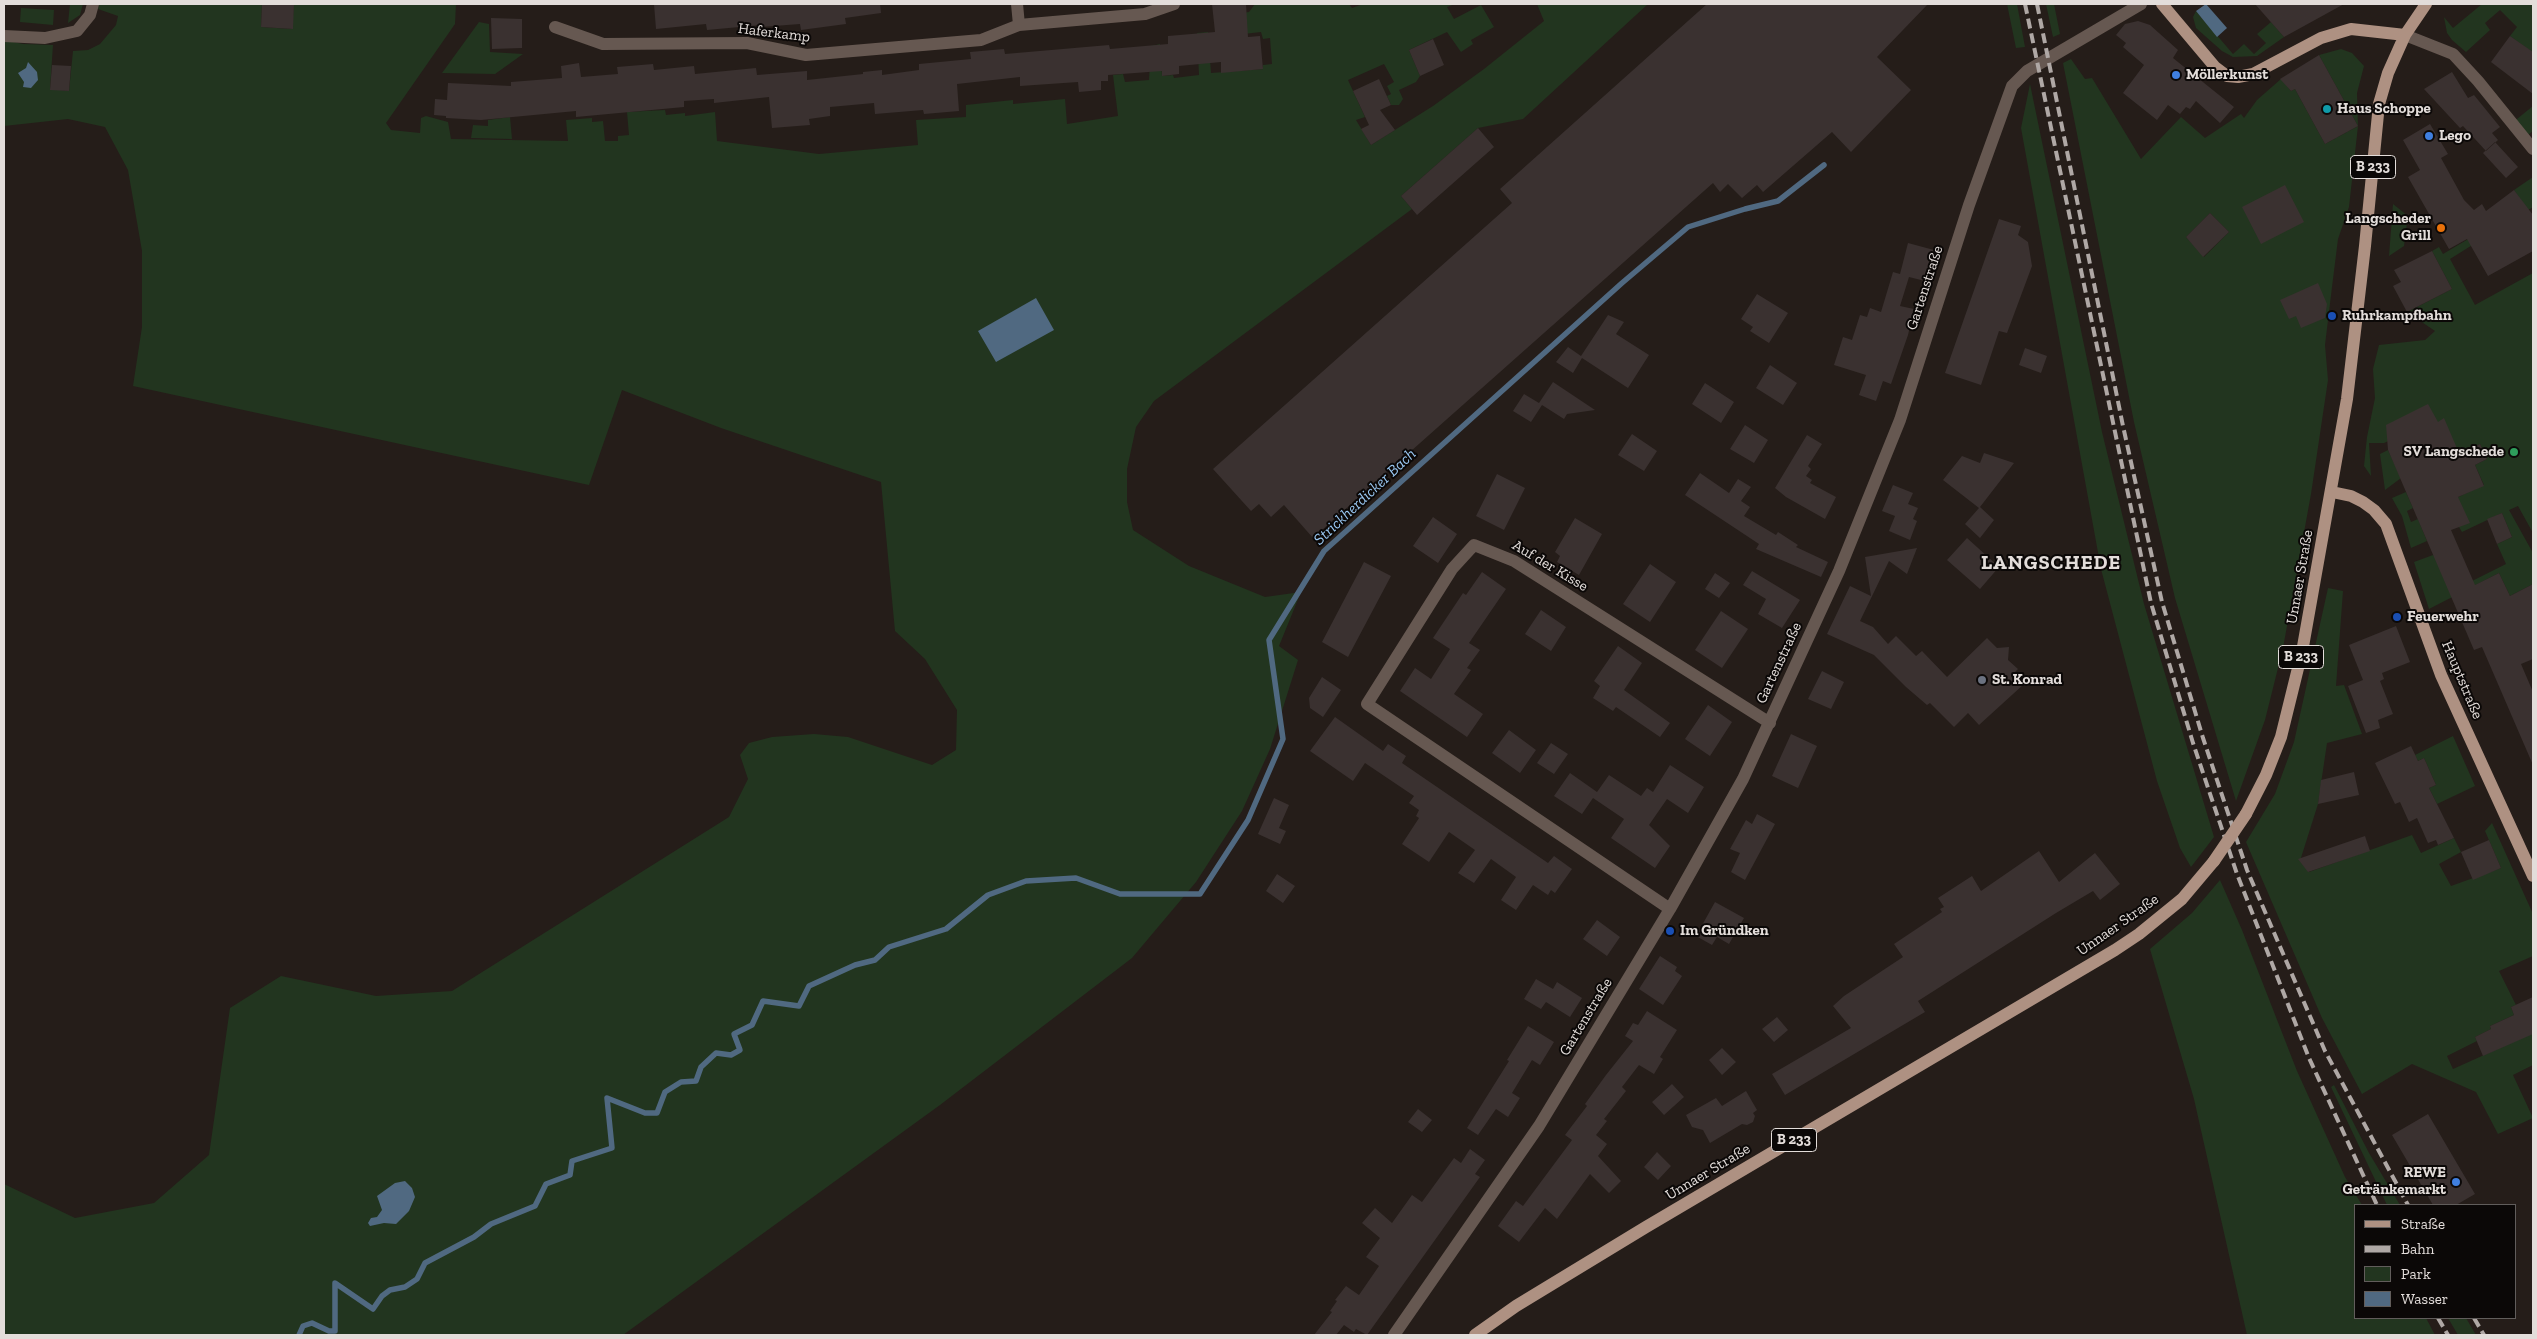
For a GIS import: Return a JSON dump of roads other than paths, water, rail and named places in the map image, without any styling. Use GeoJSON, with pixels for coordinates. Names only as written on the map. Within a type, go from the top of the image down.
{"type":"FeatureCollection","features":[{"type":"Feature","properties":{"kind":"main road"},"geometry":{"type":"LineString","coordinates":[[2162,4],[2215,68],[2227,76],[2253,74],[2321,38],[2351,29],[2405,34]]}},
{"type":"Feature","properties":{"kind":"main road","name":"Unnaer Straße"},"geometry":{"type":"LineString","coordinates":[[1475,1335],[1516,1306],[1638,1232],[2116,950],[2182,899],[2214,861],[2246,814],[2266,775],[2281,737],[2302,652],[2332,492],[2356,324],[2379,104],[2388,74],[2405,34],[2426,4]]}},
{"type":"Feature","properties":{"kind":"main road","name":"Hauptstraße"},"geometry":{"type":"LineString","coordinates":[[2332,492],[2351,496],[2363,502],[2374,510],[2386,524],[2440,675],[2533,876]]}},
{"type":"Feature","properties":{"kind":"street"},"geometry":{"type":"LineString","coordinates":[[4,36],[46,38],[77,32],[90,15],[93,4]]}},
{"type":"Feature","properties":{"kind":"street"},"geometry":{"type":"LineString","coordinates":[[1017,4],[1019,25]]}},
{"type":"Feature","properties":{"kind":"street","name":"Haferkamp"},"geometry":{"type":"LineString","coordinates":[[555,26],[603,44],[747,43],[806,55],[981,40],[1019,25],[1145,14],[1174,4]]}},
{"type":"Feature","properties":{"kind":"street","name":"Gartenstraße"},"geometry":{"type":"LineString","coordinates":[[1394,1335],[1539,1126],[1670,909],[1743,779],[1839,571],[1900,420],[1969,205],[2012,86],[2027,71],[2141,4]]}},
{"type":"Feature","properties":{"kind":"street"},"geometry":{"type":"LineString","coordinates":[[2405,34],[2453,54],[2478,81],[2533,149]]}},
{"type":"Feature","properties":{"kind":"street","name":"Auf der Kisse"},"geometry":{"type":"LineString","coordinates":[[1670,909],[1367,704],[1452,569],[1474,545],[1514,561],[1770,723]]}},
{"type":"Feature","properties":{"kind":"water"},"geometry":{"type":"Polygon","coordinates":[[[2206,4],[2227,28],[2217,37],[2196,11],[2206,4]]]}},
{"type":"Feature","properties":{"kind":"water"},"geometry":{"type":"Polygon","coordinates":[[[28,62],[37,72],[38,80],[31,88],[23,87],[24,82],[18,73],[26,68],[28,62]]]}},
{"type":"Feature","properties":{"kind":"water"},"geometry":{"type":"Polygon","coordinates":[[[1036,298],[1054,330],[996,362],[978,331],[1036,298]]]}},
{"type":"Feature","properties":{"kind":"water"},"geometry":{"type":"Polygon","coordinates":[[[405,1181],[412,1188],[415,1197],[409,1211],[396,1224],[384,1223],[370,1226],[368,1223],[371,1218],[377,1217],[382,1210],[377,1196],[395,1183],[405,1181]]]}},
{"type":"Feature","properties":{"kind":"waterway","name":"Strickherdicker Bach"},"geometry":{"type":"LineString","coordinates":[[299,1335],[303,1326],[312,1323],[329,1331],[335,1331],[335,1283],[373,1309],[382,1296],[390,1290],[405,1287],[417,1279],[425,1263],[474,1237],[491,1224],[535,1206],[546,1184],[570,1175],[572,1161],[612,1148],[607,1098],[645,1113],[657,1113],[665,1092],[681,1082],[696,1081],[701,1067],[716,1053],[731,1055],[740,1050],[734,1034],[752,1025],[763,1001],[799,1006],[809,986],[855,965],[875,960],[889,947],[946,929],[988,895],[1026,881],[1076,878],[1120,894],[1200,894],[1248,820],[1283,739],[1269,640],[1324,551],[1622,283],[1688,227],[1778,201],[1824,165]]}},
{"type":"Feature","properties":{"kind":"railway"},"geometry":{"type":"LineString","coordinates":[[2025,4],[2151,603],[2193,743],[2237,874],[2309,1058],[2377,1204]]}},
{"type":"Feature","properties":{"kind":"railway"},"geometry":{"type":"LineString","coordinates":[[2037,4],[2123,426],[2162,602],[2203,738],[2247,870],[2325,1051],[2407,1204]]}},
{"type":"Feature","properties":{"kind":"railway"},"geometry":{"type":"LineString","coordinates":[[2439,1319],[2448,1335]]}},
{"type":"Feature","properties":{"kind":"railway"},"geometry":{"type":"LineString","coordinates":[[2475,1319],[2484,1335]]}},
{"type":"Feature","properties":{"kind":"place","name":"Möllerkunst"},"geometry":{"type":"Point","coordinates":[2176,75]}},
{"type":"Feature","properties":{"kind":"place","name":"Haus Schoppe"},"geometry":{"type":"Point","coordinates":[2327,109]}},
{"type":"Feature","properties":{"kind":"place","name":"Lego"},"geometry":{"type":"Point","coordinates":[2429,136]}},
{"type":"Feature","properties":{"kind":"place","name":"Langscheder Grill"},"geometry":{"type":"Point","coordinates":[2441,228]}},
{"type":"Feature","properties":{"kind":"place","name":"Ruhrkampfbahn"},"geometry":{"type":"Point","coordinates":[2332,316]}},
{"type":"Feature","properties":{"kind":"place","name":"SV Langschede"},"geometry":{"type":"Point","coordinates":[2514,452]}},
{"type":"Feature","properties":{"kind":"place","name":"Feuerwehr"},"geometry":{"type":"Point","coordinates":[2397,617]}},
{"type":"Feature","properties":{"kind":"place","name":"St. Konrad"},"geometry":{"type":"Point","coordinates":[1982,680]}},
{"type":"Feature","properties":{"kind":"place","name":"Im Gründken"},"geometry":{"type":"Point","coordinates":[1670,931]}},
{"type":"Feature","properties":{"kind":"place","name":"REWE Getränkemarkt"},"geometry":{"type":"Point","coordinates":[2456,1182]}},
{"type":"Feature","properties":{"kind":"district","name":"LANGSCHEDE"},"geometry":{"type":"Point","coordinates":[2051,563]}}]}
